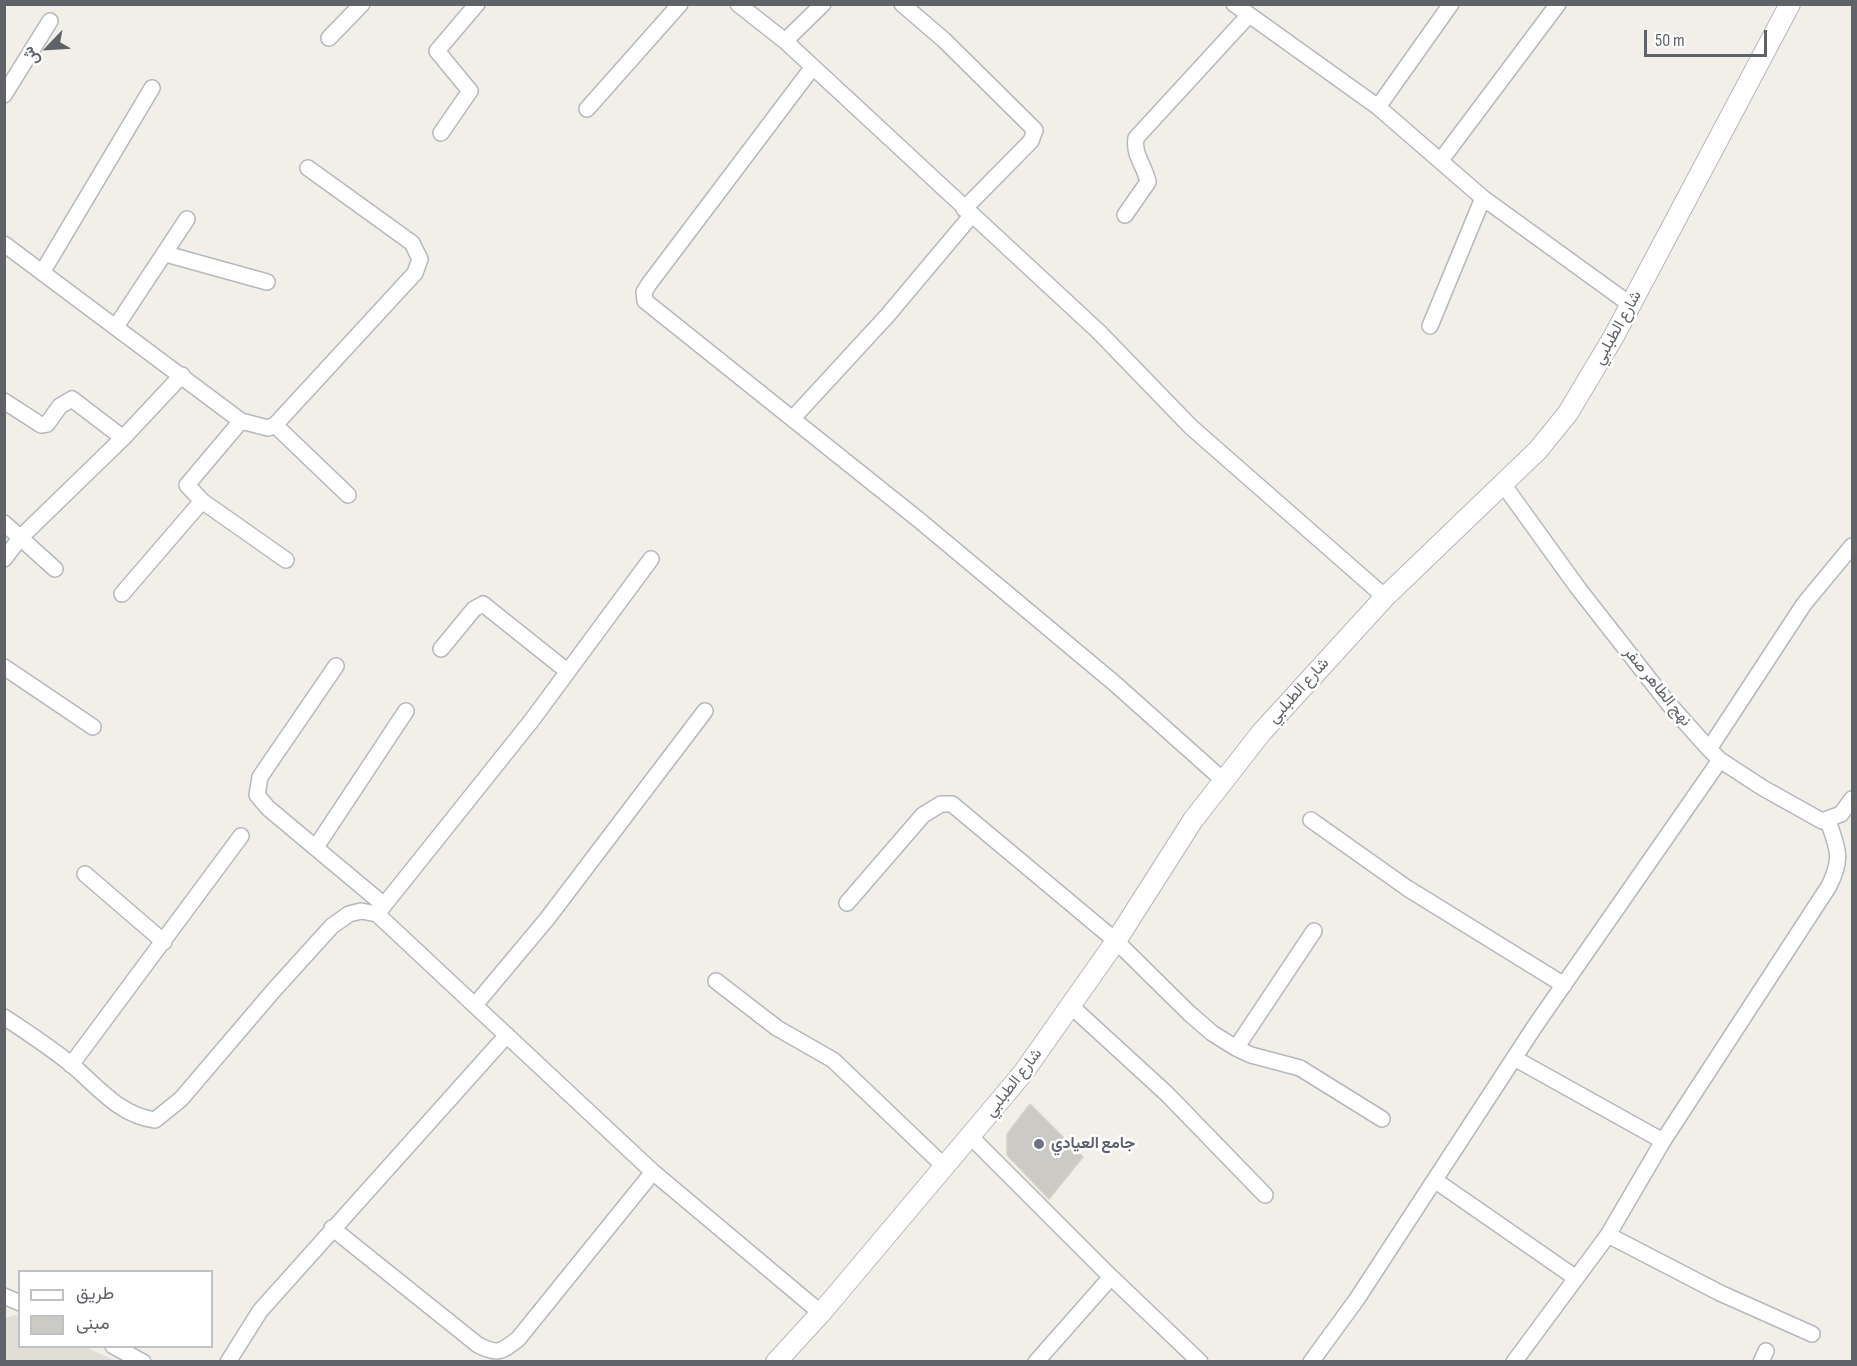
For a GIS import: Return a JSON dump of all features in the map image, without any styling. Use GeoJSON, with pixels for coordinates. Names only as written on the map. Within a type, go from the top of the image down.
{"type":"FeatureCollection","features":[{"type":"Feature","properties":{"kind":"street"},"geometry":{"type":"LineString","coordinates":[[329,38],[362,4]]}},
{"type":"Feature","properties":{"kind":"street"},"geometry":{"type":"LineString","coordinates":[[441,133],[470,91],[438,53],[438,48],[477,4]]}},
{"type":"Feature","properties":{"kind":"street"},"geometry":{"type":"LineString","coordinates":[[587,109],[680,4]]}},
{"type":"Feature","properties":{"kind":"street"},"geometry":{"type":"LineString","coordinates":[[738,4],[785,41],[967,213],[1099,332],[1191,427],[1386,597]]}},
{"type":"Feature","properties":{"kind":"street"},"geometry":{"type":"LineString","coordinates":[[785,41],[823,4]]}},
{"type":"Feature","properties":{"kind":"street"},"geometry":{"type":"LineString","coordinates":[[793,418],[887,316],[967,213],[1031,141],[1035,130],[944,40],[902,4]]}},
{"type":"Feature","properties":{"kind":"street"},"geometry":{"type":"LineString","coordinates":[[1234,4],[1378,107],[1483,198],[1631,305]]}},
{"type":"Feature","properties":{"kind":"street"},"geometry":{"type":"LineString","coordinates":[[1378,107],[1451,4]]}},
{"type":"Feature","properties":{"kind":"street"},"geometry":{"type":"LineString","coordinates":[[1440,159],[1558,4]]}},
{"type":"Feature","properties":{"kind":"street","name":"شارع الطبلبي"},"geometry":{"type":"LineString","coordinates":[[776,1362],[821,1313],[1023,1073],[1116,941],[1193,820],[1223,780],[1301,688],[1386,597],[1538,450],[1568,413],[1631,305],[1790,4]]}},
{"type":"Feature","properties":{"kind":"street"},"geometry":{"type":"LineString","coordinates":[[1125,215],[1148,182],[1145,168],[1134,147],[1136,138],[1249,15]]}},
{"type":"Feature","properties":{"kind":"street"},"geometry":{"type":"LineString","coordinates":[[4,95],[50,21]]}},
{"type":"Feature","properties":{"kind":"street"},"geometry":{"type":"LineString","coordinates":[[812,68],[644,292],[649,306],[793,418],[1095,667],[1223,780]]}},
{"type":"Feature","properties":{"kind":"street"},"geometry":{"type":"LineString","coordinates":[[43,271],[152,88]]}},
{"type":"Feature","properties":{"kind":"street"},"geometry":{"type":"LineString","coordinates":[[4,244],[117,325],[241,421],[268,428],[275,424],[415,273],[420,259],[412,243],[308,168]]}},
{"type":"Feature","properties":{"kind":"street"},"geometry":{"type":"LineString","coordinates":[[1430,326],[1483,198]]}},
{"type":"Feature","properties":{"kind":"street"},"geometry":{"type":"LineString","coordinates":[[117,325],[187,219]]}},
{"type":"Feature","properties":{"kind":"street"},"geometry":{"type":"LineString","coordinates":[[166,254],[267,282]]}},
{"type":"Feature","properties":{"kind":"street"},"geometry":{"type":"LineString","coordinates":[[4,559],[21,537],[123,438],[182,375]]}},
{"type":"Feature","properties":{"kind":"street"},"geometry":{"type":"LineString","coordinates":[[4,401],[41,425],[47,424],[60,406],[72,399],[123,438]]}},
{"type":"Feature","properties":{"kind":"street"},"geometry":{"type":"LineString","coordinates":[[241,421],[187,483],[188,488],[202,501],[286,560]]}},
{"type":"Feature","properties":{"kind":"street"},"geometry":{"type":"LineString","coordinates":[[275,424],[348,495]]}},
{"type":"Feature","properties":{"kind":"street","name":"نهج الطاهر صفر"},"geometry":{"type":"LineString","coordinates":[[1503,484],[1578,588],[1668,702],[1715,754],[1814,818],[1828,821]]}},
{"type":"Feature","properties":{"kind":"street"},"geometry":{"type":"LineString","coordinates":[[122,594],[202,501]]}},
{"type":"Feature","properties":{"kind":"street"},"geometry":{"type":"LineString","coordinates":[[4,523],[55,569]]}},
{"type":"Feature","properties":{"kind":"street"},"geometry":{"type":"LineString","coordinates":[[1311,1362],[1357,1299],[1436,1181],[1514,1058],[1715,754],[1804,604],[1852,546]]}},
{"type":"Feature","properties":{"kind":"street"},"geometry":{"type":"LineString","coordinates":[[4,1017],[71,1065],[122,1110],[139,1118],[155,1120],[181,1099],[332,926],[342,918],[361,911],[381,910],[499,763],[651,559]]}},
{"type":"Feature","properties":{"kind":"street"},"geometry":{"type":"LineString","coordinates":[[441,648],[474,609],[483,604],[567,671]]}},
{"type":"Feature","properties":{"kind":"street"},"geometry":{"type":"LineString","coordinates":[[336,666],[260,777],[257,795],[268,808],[316,847],[475,1005],[653,1172],[821,1313]]}},
{"type":"Feature","properties":{"kind":"street"},"geometry":{"type":"LineString","coordinates":[[4,667],[93,727]]}},
{"type":"Feature","properties":{"kind":"street"},"geometry":{"type":"LineString","coordinates":[[316,847],[406,711]]}},
{"type":"Feature","properties":{"kind":"street"},"geometry":{"type":"LineString","coordinates":[[475,1005],[547,919],[705,711]]}},
{"type":"Feature","properties":{"kind":"street"},"geometry":{"type":"LineString","coordinates":[[1514,1362],[1608,1235],[1663,1141],[1833,878],[1839,859],[1828,821],[1841,814],[1852,799]]}},
{"type":"Feature","properties":{"kind":"street"},"geometry":{"type":"LineString","coordinates":[[848,903],[923,815],[941,804],[951,804],[1116,941],[1189,1014],[1212,1033],[1251,1055],[1300,1068],[1382,1119]]}},
{"type":"Feature","properties":{"kind":"street"},"geometry":{"type":"LineString","coordinates":[[1311,820],[1407,888],[1564,985]]}},
{"type":"Feature","properties":{"kind":"street"},"geometry":{"type":"LineString","coordinates":[[71,1065],[241,836]]}},
{"type":"Feature","properties":{"kind":"street"},"geometry":{"type":"LineString","coordinates":[[85,874],[164,942]]}},
{"type":"Feature","properties":{"kind":"street"},"geometry":{"type":"LineString","coordinates":[[1236,1048],[1314,931]]}},
{"type":"Feature","properties":{"kind":"street"},"geometry":{"type":"LineString","coordinates":[[716,981],[777,1028],[833,1060],[945,1167]]}},
{"type":"Feature","properties":{"kind":"street"},"geometry":{"type":"LineString","coordinates":[[1071,1006],[1167,1094],[1265,1195]]}},
{"type":"Feature","properties":{"kind":"street"},"geometry":{"type":"LineString","coordinates":[[228,1362],[260,1311],[507,1035]]}},
{"type":"Feature","properties":{"kind":"street"},"geometry":{"type":"LineString","coordinates":[[1514,1058],[1663,1141]]}},
{"type":"Feature","properties":{"kind":"street"},"geometry":{"type":"LineString","coordinates":[[971,1137],[1200,1362]]}},
{"type":"Feature","properties":{"kind":"street"},"geometry":{"type":"LineString","coordinates":[[332,1228],[478,1345],[491,1351],[502,1351],[518,1339],[653,1172]]}},
{"type":"Feature","properties":{"kind":"street"},"geometry":{"type":"LineString","coordinates":[[1436,1181],[1576,1278]]}},
{"type":"Feature","properties":{"kind":"street"},"geometry":{"type":"LineString","coordinates":[[1608,1235],[1720,1293],[1812,1334]]}},
{"type":"Feature","properties":{"kind":"street"},"geometry":{"type":"LineString","coordinates":[[1036,1362],[1111,1277]]}},
{"type":"Feature","properties":{"kind":"street"},"geometry":{"type":"LineString","coordinates":[[4,1296],[18,1302]]}},
{"type":"Feature","properties":{"kind":"street"},"geometry":{"type":"LineString","coordinates":[[115,1348],[143,1362]]}},
{"type":"Feature","properties":{"kind":"shaded area"},"geometry":{"type":"Polygon","coordinates":[[[18,1316],[18,1348],[87,1348],[116,1361],[5,1361],[5,1318],[18,1316]]]}},
{"type":"Feature","properties":{"kind":"building","name":"جامع العيادي"},"geometry":{"type":"Polygon","coordinates":[[[1030,1104],[1083,1157],[1049,1199],[1007,1155],[1007,1134],[1030,1104]]]}},
{"type":"Feature","properties":{"kind":"place","name":"جامع العيادي"},"geometry":{"type":"Point","coordinates":[1039,1144]}}]}
